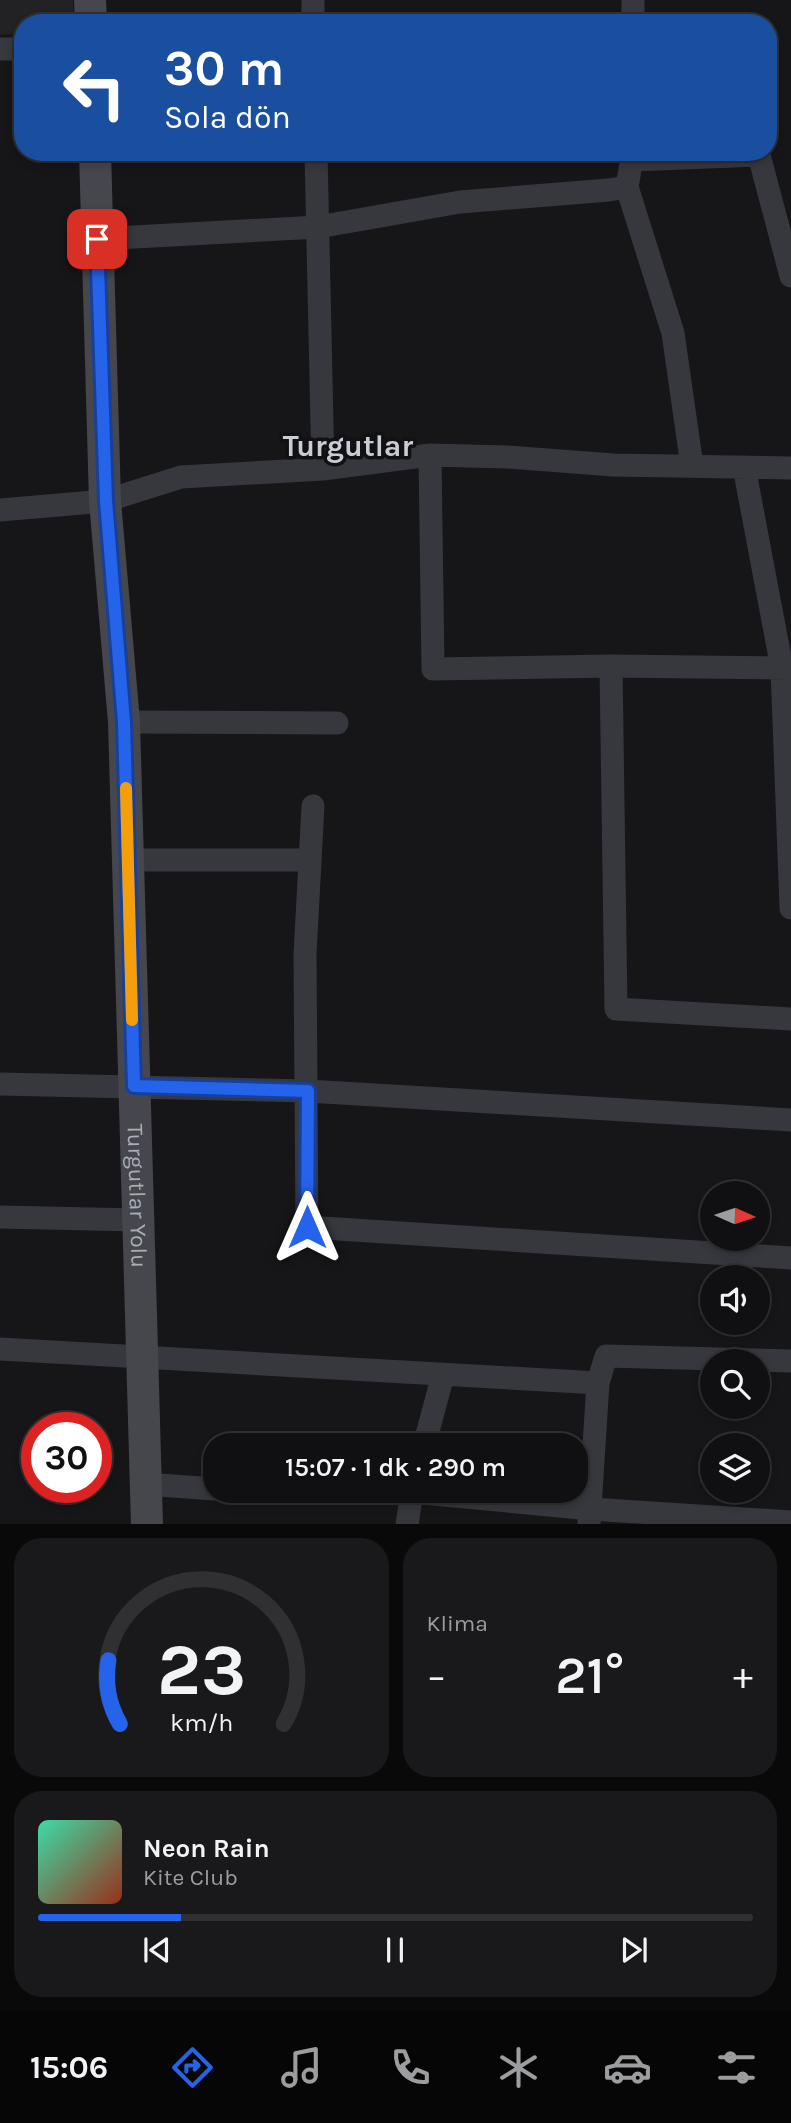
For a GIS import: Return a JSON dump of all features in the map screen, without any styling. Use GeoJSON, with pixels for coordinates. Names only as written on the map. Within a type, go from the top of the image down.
{"type":"FeatureCollection","features":[{"type":"Feature","properties":{"kind":"main road","name":"Turgutlar Yolu"},"geometry":{"type":"LineString","coordinates":[[94,161],[106,501],[124,722],[147,1524]]}},
{"type":"Feature","properties":{"kind":"street"},"geometry":{"type":"LineString","coordinates":[[316,161],[323,469]]}},
{"type":"Feature","properties":{"kind":"street"},"geometry":{"type":"LineString","coordinates":[[632,161],[627,187],[673,333],[692,466]]}},
{"type":"Feature","properties":{"kind":"street"},"geometry":{"type":"LineString","coordinates":[[761,161],[791,276]]}},
{"type":"Feature","properties":{"kind":"street"},"geometry":{"type":"LineString","coordinates":[[97,239],[318,227],[460,202],[627,187]]}},
{"type":"Feature","properties":{"kind":"street"},"geometry":{"type":"LineString","coordinates":[[430,455],[433,669],[611,666],[787,668]]}},
{"type":"Feature","properties":{"kind":"street"},"geometry":{"type":"LineString","coordinates":[[0,510],[106,501],[181,477],[323,469],[430,455],[507,457],[613,465],[791,468]]}},
{"type":"Feature","properties":{"kind":"street"},"geometry":{"type":"LineString","coordinates":[[744,467],[787,668],[791,908]]}},
{"type":"Feature","properties":{"kind":"street"},"geometry":{"type":"LineString","coordinates":[[611,666],[616,1009],[791,1019]]}},
{"type":"Feature","properties":{"kind":"street"},"geometry":{"type":"LineString","coordinates":[[124,722],[337,723]]}},
{"type":"Feature","properties":{"kind":"street"},"geometry":{"type":"LineString","coordinates":[[313,806],[305,954],[307,1227],[791,1258]]}},
{"type":"Feature","properties":{"kind":"street"},"geometry":{"type":"LineString","coordinates":[[128,860],[310,859]]}},
{"type":"Feature","properties":{"kind":"street"},"geometry":{"type":"LineString","coordinates":[[0,1084],[308,1091],[791,1120]]}},
{"type":"Feature","properties":{"kind":"street"},"geometry":{"type":"LineString","coordinates":[[0,1217],[138,1220]]}},
{"type":"Feature","properties":{"kind":"street"},"geometry":{"type":"LineString","coordinates":[[0,1349],[598,1383]]}},
{"type":"Feature","properties":{"kind":"street"},"geometry":{"type":"LineString","coordinates":[[590,1517],[598,1383],[606,1356],[791,1361]]}},
{"type":"Feature","properties":{"kind":"street"},"geometry":{"type":"LineString","coordinates":[[427,1433],[443,1375]]}},
{"type":"Feature","properties":{"kind":"street"},"geometry":{"type":"LineString","coordinates":[[145,1484],[203,1488]]}},
{"type":"Feature","properties":{"kind":"street"},"geometry":{"type":"LineString","coordinates":[[407,1524],[410,1503]]}},
{"type":"Feature","properties":{"kind":"street"},"geometry":{"type":"LineString","coordinates":[[490,1503],[590,1517],[791,1522]]}},
{"type":"Feature","properties":{"kind":"shaded area"},"geometry":{"type":"Polygon","coordinates":[[[0,0],[73,0],[74,14],[14,14],[14,34],[0,35],[0,0]]]}},
{"type":"Feature","properties":{"kind":"slow traffic"},"geometry":{"type":"LineString","coordinates":[[126,788],[132,1020]]}},
{"type":"Feature","properties":{"kind":"district","name":"Turgutlar"},"geometry":{"type":"Point","coordinates":[348,446]}},
{"type":"Feature","properties":{"kind":"route"},"geometry":{"type":"LineString","coordinates":[[97,239],[106,501],[124,722],[134,1086],[308,1091],[307,1227]]}}]}
